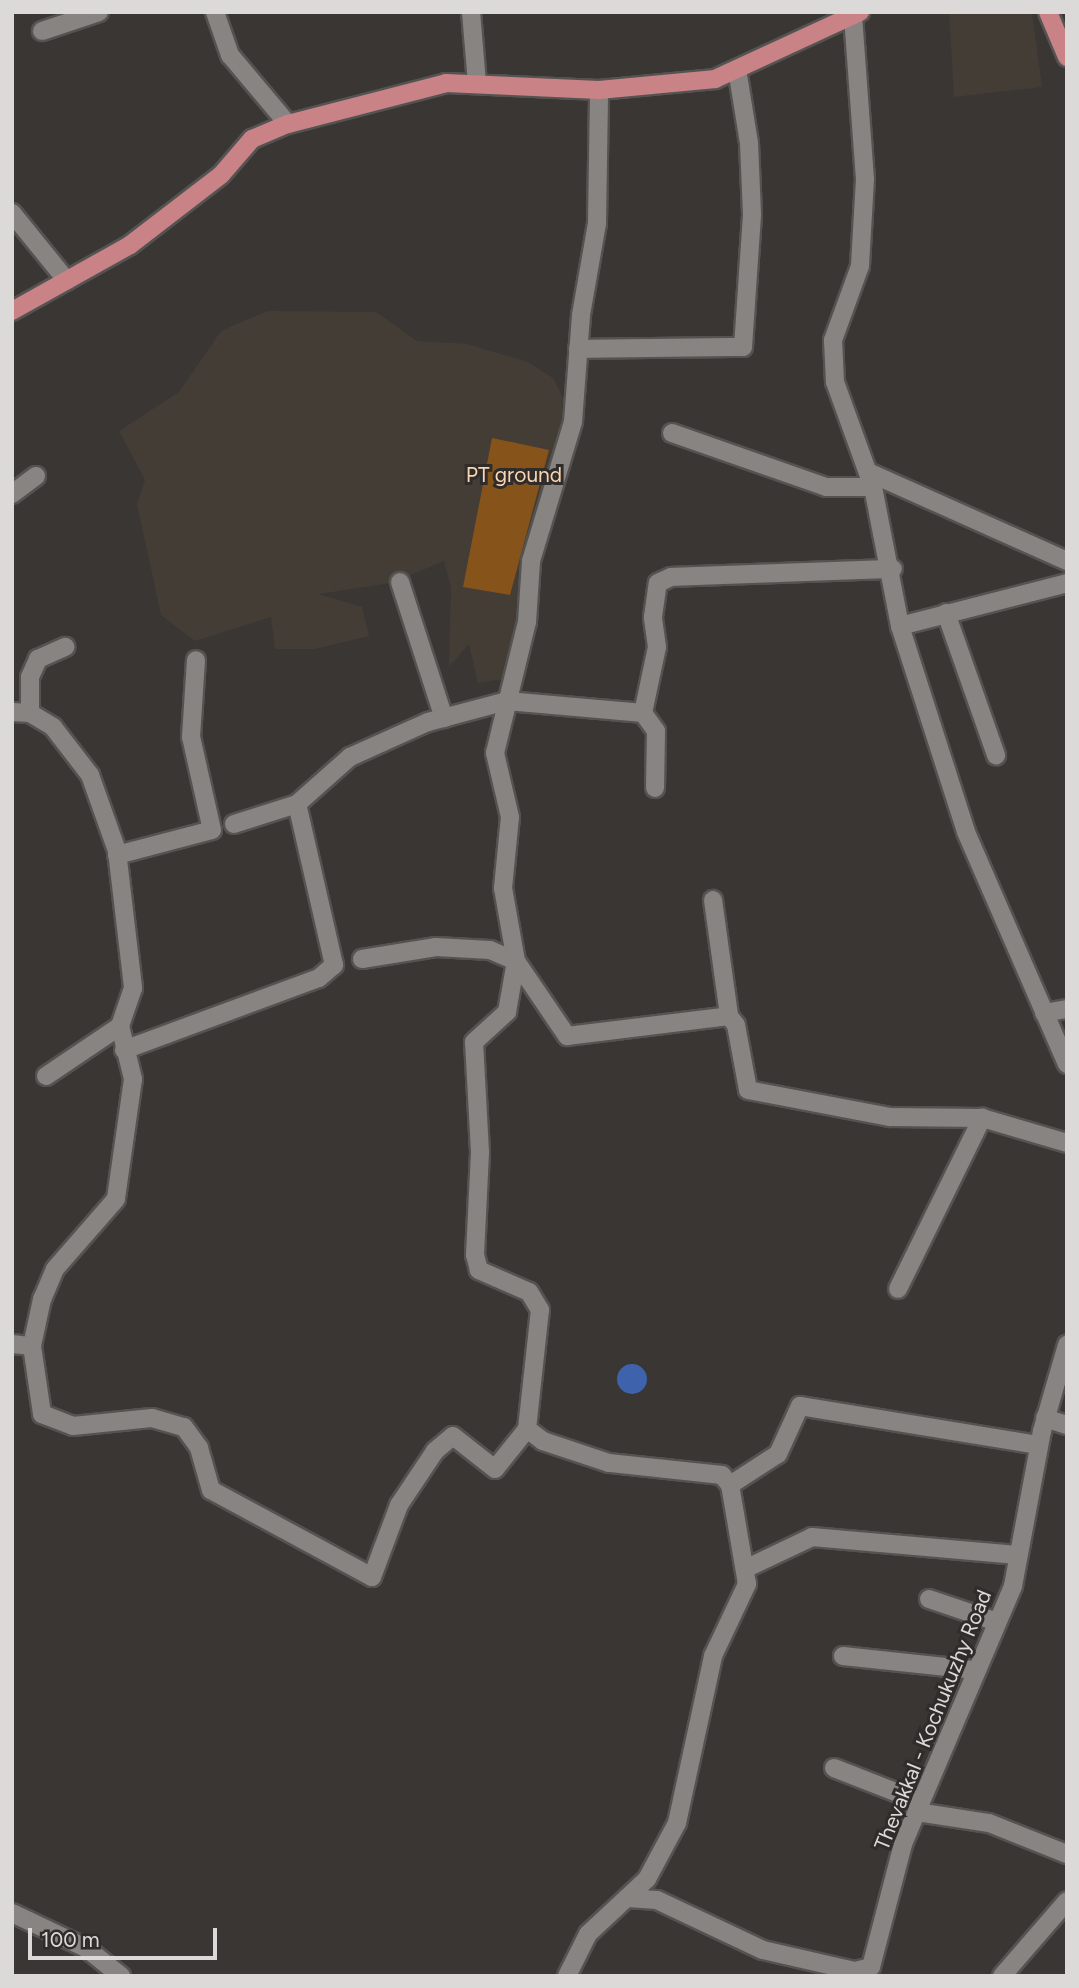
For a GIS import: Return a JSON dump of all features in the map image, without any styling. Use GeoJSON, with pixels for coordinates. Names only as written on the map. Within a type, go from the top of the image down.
{"type":"FeatureCollection","features":[{"type":"Feature","properties":{"kind":"main road"},"geometry":{"type":"LineString","coordinates":[[1048,12],[1067,57]]}},
{"type":"Feature","properties":{"kind":"main road"},"geometry":{"type":"LineString","coordinates":[[12,312],[130,245],[221,175],[252,139],[288,124],[446,83],[599,90],[668,87],[737,69],[857,14]]}},
{"type":"Feature","properties":{"kind":"street"},"geometry":{"type":"LineString","coordinates":[[42,31],[99,12]]}},
{"type":"Feature","properties":{"kind":"street"},"geometry":{"type":"LineString","coordinates":[[215,12],[230,54],[288,124]]}},
{"type":"Feature","properties":{"kind":"street"},"geometry":{"type":"LineString","coordinates":[[471,12],[477,84]]}},
{"type":"Feature","properties":{"kind":"street"},"geometry":{"type":"LineString","coordinates":[[857,14],[866,135],[860,265],[833,340],[835,382],[871,480],[893,569],[900,626],[966,832],[1067,1064]]}},
{"type":"Feature","properties":{"kind":"street"},"geometry":{"type":"LineString","coordinates":[[578,349],[743,347],[752,214],[737,69]]}},
{"type":"Feature","properties":{"kind":"street"},"geometry":{"type":"LineString","coordinates":[[65,647],[38,659],[30,677],[21,712],[54,727],[83,760],[117,855],[133,988],[120,1026],[132,1091],[120,1142],[116,1199],[55,1269],[33,1346],[42,1414],[48,1420],[85,1426],[152,1418],[184,1427],[200,1448],[211,1490],[372,1577],[399,1505],[435,1451],[453,1436],[495,1469],[527,1429],[540,1310],[529,1292],[479,1270],[475,1255],[480,1152],[474,1042],[507,1012],[516,961],[503,888],[510,817],[495,753],[527,622],[531,561],[573,422],[578,349],[597,223],[599,90]]}},
{"type":"Feature","properties":{"kind":"street"},"geometry":{"type":"LineString","coordinates":[[12,213],[67,281]]}},
{"type":"Feature","properties":{"kind":"street"},"geometry":{"type":"LineString","coordinates":[[672,433],[826,487],[871,480],[1067,561]]}},
{"type":"Feature","properties":{"kind":"street"},"geometry":{"type":"LineString","coordinates":[[12,495],[36,476]]}},
{"type":"Feature","properties":{"kind":"street"},"geometry":{"type":"LineString","coordinates":[[655,788],[656,731],[643,713],[657,646],[658,583],[671,577],[893,569]]}},
{"type":"Feature","properties":{"kind":"street"},"geometry":{"type":"LineString","coordinates":[[400,582],[444,718]]}},
{"type":"Feature","properties":{"kind":"street"},"geometry":{"type":"LineString","coordinates":[[900,626],[1067,583]]}},
{"type":"Feature","properties":{"kind":"street"},"geometry":{"type":"LineString","coordinates":[[946,613],[996,755]]}},
{"type":"Feature","properties":{"kind":"street"},"geometry":{"type":"LineString","coordinates":[[117,855],[212,830],[191,737],[196,660]]}},
{"type":"Feature","properties":{"kind":"street"},"geometry":{"type":"LineString","coordinates":[[234,824],[297,804],[350,757],[444,718],[507,701],[643,713]]}},
{"type":"Feature","properties":{"kind":"street"},"geometry":{"type":"LineString","coordinates":[[124,1050],[319,978],[334,965],[297,804]]}},
{"type":"Feature","properties":{"kind":"street"},"geometry":{"type":"LineString","coordinates":[[713,900],[729,1016],[736,1025],[748,1090],[890,1117],[982,1118],[1067,1143]]}},
{"type":"Feature","properties":{"kind":"street"},"geometry":{"type":"LineString","coordinates":[[362,959],[436,947],[490,950],[516,961],[567,1036],[729,1016]]}},
{"type":"Feature","properties":{"kind":"street"},"geometry":{"type":"LineString","coordinates":[[1044,1013],[1067,1009]]}},
{"type":"Feature","properties":{"kind":"street"},"geometry":{"type":"LineString","coordinates":[[47,1076],[120,1026]]}},
{"type":"Feature","properties":{"kind":"street"},"geometry":{"type":"LineString","coordinates":[[898,1289],[982,1118]]}},
{"type":"Feature","properties":{"kind":"street"},"geometry":{"type":"LineString","coordinates":[[12,1343],[33,1346]]}},
{"type":"Feature","properties":{"kind":"street","name":"Thevakkal - Kochukuzhy Road"},"geometry":{"type":"LineString","coordinates":[[628,1898],[657,1900],[763,1950],[855,1971],[871,1967],[919,1807],[973,1670],[997,1622],[1017,1555],[1045,1418],[1067,1345]]}},
{"type":"Feature","properties":{"kind":"street"},"geometry":{"type":"LineString","coordinates":[[730,1485],[778,1454],[800,1406],[1039,1445]]}},
{"type":"Feature","properties":{"kind":"street"},"geometry":{"type":"LineString","coordinates":[[1045,1418],[1067,1424]]}},
{"type":"Feature","properties":{"kind":"street"},"geometry":{"type":"LineString","coordinates":[[527,1429],[543,1441],[609,1463],[722,1475],[730,1485],[747,1568],[741,1600],[713,1656],[701,1698],[677,1823],[647,1879],[588,1934],[567,1976]]}},
{"type":"Feature","properties":{"kind":"street"},"geometry":{"type":"LineString","coordinates":[[747,1568],[812,1536],[1017,1555]]}},
{"type":"Feature","properties":{"kind":"street"},"geometry":{"type":"LineString","coordinates":[[929,1599],[997,1622]]}},
{"type":"Feature","properties":{"kind":"street"},"geometry":{"type":"LineString","coordinates":[[843,1656],[973,1670]]}},
{"type":"Feature","properties":{"kind":"street"},"geometry":{"type":"LineString","coordinates":[[834,1768],[919,1807],[989,1823],[1067,1854]]}},
{"type":"Feature","properties":{"kind":"street"},"geometry":{"type":"LineString","coordinates":[[1002,1976],[1067,1901]]}},
{"type":"Feature","properties":{"kind":"street"},"geometry":{"type":"LineString","coordinates":[[12,1913],[86,1948],[121,1976]]}},
{"type":"Feature","properties":{"kind":"shaded area"},"geometry":{"type":"Polygon","coordinates":[[[949,12],[1032,12],[1042,87],[954,97],[949,12]]]}},
{"type":"Feature","properties":{"kind":"shaded area"},"geometry":{"type":"Polygon","coordinates":[[[267,311],[376,312],[417,341],[467,344],[528,362],[553,378],[563,397],[561,457],[504,679],[478,683],[469,644],[449,667],[451,587],[444,561],[392,583],[318,594],[362,607],[369,636],[315,649],[275,649],[271,617],[195,641],[161,615],[137,504],[145,480],[119,431],[179,392],[221,331],[267,311]]]}},
{"type":"Feature","properties":{"kind":"green space","name":"PT ground"},"geometry":{"type":"Polygon","coordinates":[[[492,438],[549,450],[510,595],[463,587],[492,438]]]}},
{"type":"Feature","properties":{"kind":"water"},"geometry":{"type":"Polygon","coordinates":[[[632,1364],[638,1365],[646,1373],[646,1385],[638,1393],[632,1394],[626,1393],[618,1385],[617,1379],[618,1373],[626,1365],[632,1364]]]}}]}
